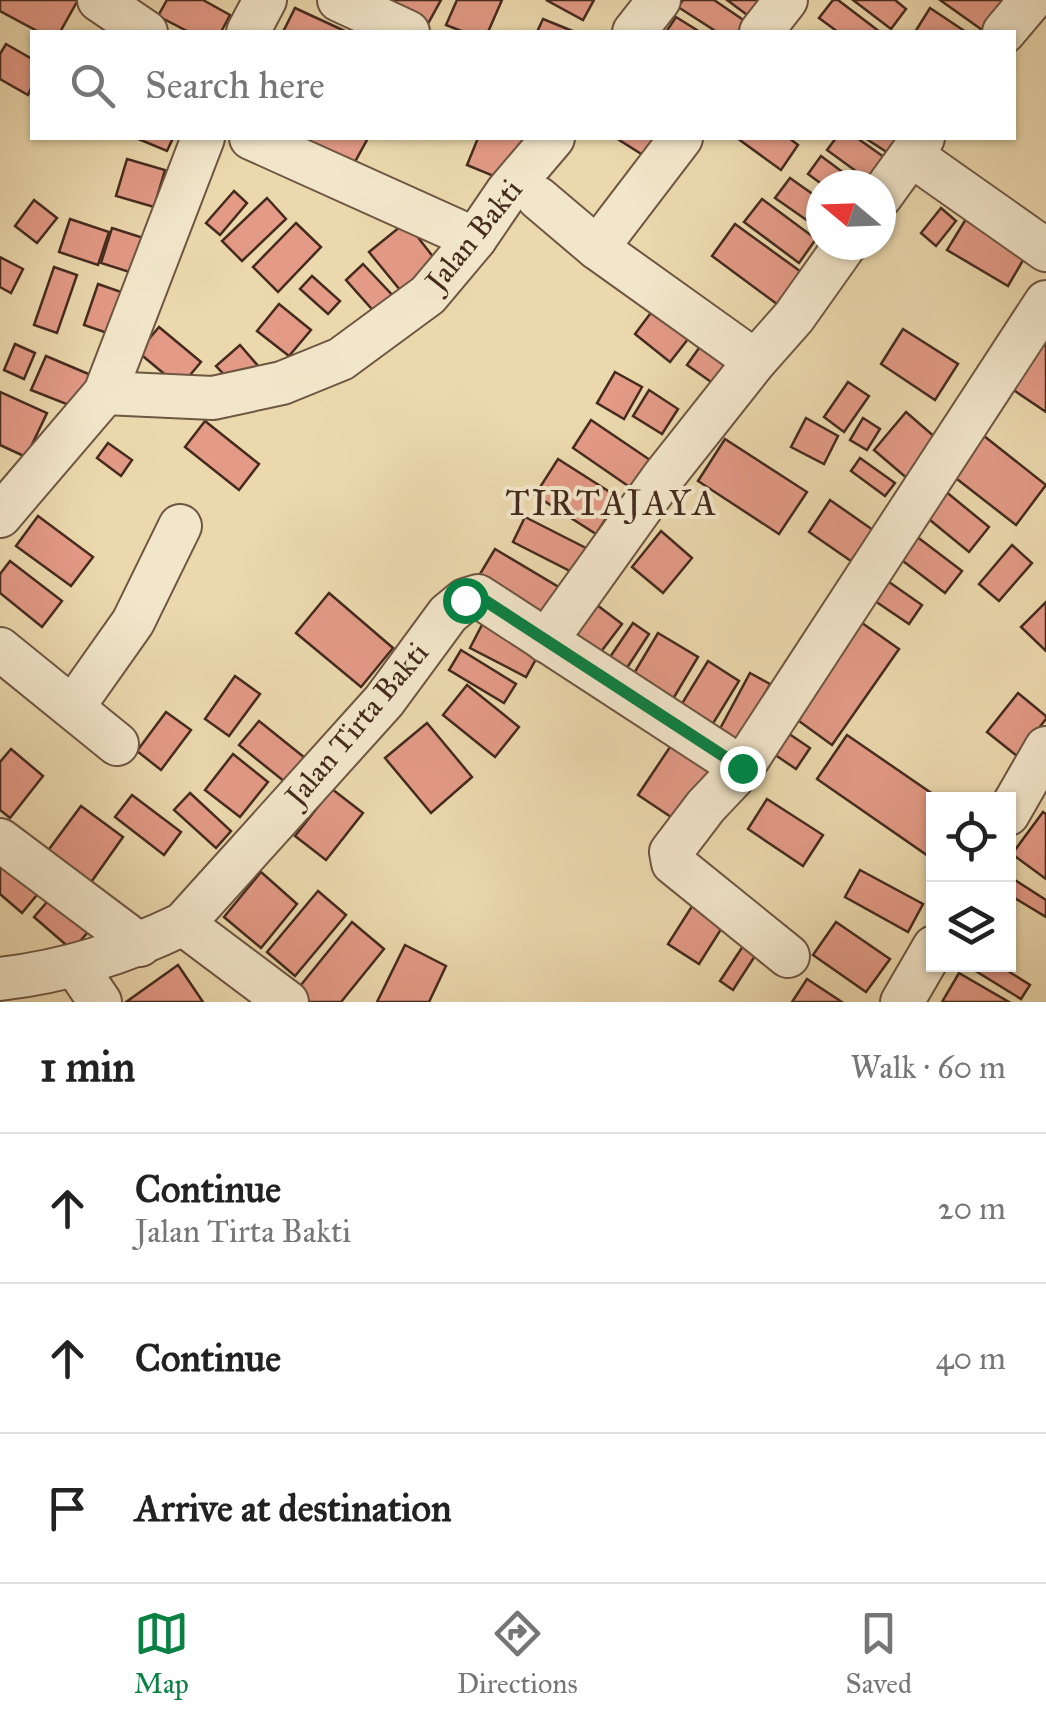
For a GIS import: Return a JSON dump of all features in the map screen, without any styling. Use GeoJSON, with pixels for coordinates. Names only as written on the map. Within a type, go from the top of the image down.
{"type":"FeatureCollection","features":[{"type":"Feature","properties":{"kind":"street"},"geometry":{"type":"LineString","coordinates":[[99,0],[143,30]]}},
{"type":"Feature","properties":{"kind":"street"},"geometry":{"type":"LineString","coordinates":[[249,30],[265,0]]}},
{"type":"Feature","properties":{"kind":"street"},"geometry":{"type":"LineString","coordinates":[[339,0],[404,30]]}},
{"type":"Feature","properties":{"kind":"street"},"geometry":{"type":"LineString","coordinates":[[636,30],[659,0]]}},
{"type":"Feature","properties":{"kind":"street"},"geometry":{"type":"LineString","coordinates":[[764,30],[786,0]]}},
{"type":"Feature","properties":{"kind":"street"},"geometry":{"type":"LineString","coordinates":[[1006,30],[1031,0]]}},
{"type":"Feature","properties":{"kind":"street"},"geometry":{"type":"LineString","coordinates":[[0,516],[105,393],[202,140]]}},
{"type":"Feature","properties":{"kind":"street"},"geometry":{"type":"LineString","coordinates":[[255,140],[475,239]]}},
{"type":"Feature","properties":{"kind":"street","name":"Jalan Bakti"},"geometry":{"type":"LineString","coordinates":[[105,393],[213,398],[282,382],[340,358],[428,295],[551,140]]}},
{"type":"Feature","properties":{"kind":"street"},"geometry":{"type":"LineString","coordinates":[[597,248],[679,140]]}},
{"type":"Feature","properties":{"kind":"street"},"geometry":{"type":"LineString","coordinates":[[896,175],[917,146],[1046,250]]}},
{"type":"Feature","properties":{"kind":"street"},"geometry":{"type":"LineString","coordinates":[[538,198],[597,248],[754,361]]}},
{"type":"Feature","properties":{"kind":"street"},"geometry":{"type":"LineString","coordinates":[[742,768],[546,641],[664,476],[794,316],[834,260]]}},
{"type":"Feature","properties":{"kind":"street"},"geometry":{"type":"LineString","coordinates":[[788,956],[675,865],[671,860],[673,849],[742,768],[1046,302]]}},
{"type":"Feature","properties":{"kind":"street"},"geometry":{"type":"LineString","coordinates":[[73,707],[133,622],[180,526]]}},
{"type":"Feature","properties":{"kind":"street","name":"Jalan Tirta Bakti"},"geometry":{"type":"LineString","coordinates":[[0,979],[75,966],[140,944],[183,924],[384,702],[448,614],[465,600],[478,596],[491,602],[546,641]]}},
{"type":"Feature","properties":{"kind":"street"},"geometry":{"type":"LineString","coordinates":[[0,649],[117,744]]}},
{"type":"Feature","properties":{"kind":"street"},"geometry":{"type":"LineString","coordinates":[[1016,800],[1046,748]]}},
{"type":"Feature","properties":{"kind":"street"},"geometry":{"type":"LineString","coordinates":[[0,840],[140,944]]}},
{"type":"Feature","properties":{"kind":"street"},"geometry":{"type":"LineString","coordinates":[[183,924],[287,1002]]}},
{"type":"Feature","properties":{"kind":"street"},"geometry":{"type":"LineString","coordinates":[[902,1002],[926,961]]}},
{"type":"Feature","properties":{"kind":"street"},"geometry":{"type":"LineString","coordinates":[[75,966],[100,1002]]}},
{"type":"Feature","properties":{"kind":"building"},"geometry":{"type":"Polygon","coordinates":[[[0,0],[78,0],[61,30],[35,30],[0,11],[0,0]]]}},
{"type":"Feature","properties":{"kind":"building"},"geometry":{"type":"Polygon","coordinates":[[[167,0],[203,0],[230,15],[222,30],[185,30],[158,16],[167,0]]]}},
{"type":"Feature","properties":{"kind":"building"},"geometry":{"type":"Polygon","coordinates":[[[395,0],[441,0],[425,29],[390,10],[395,0]]]}},
{"type":"Feature","properties":{"kind":"building"},"geometry":{"type":"Polygon","coordinates":[[[457,0],[502,0],[489,30],[459,30],[446,25],[457,0]]]}},
{"type":"Feature","properties":{"kind":"building"},"geometry":{"type":"Polygon","coordinates":[[[546,0],[594,0],[583,20],[546,0]]]}},
{"type":"Feature","properties":{"kind":"building"},"geometry":{"type":"Polygon","coordinates":[[[683,0],[714,0],[745,21],[739,30],[714,30],[678,7],[683,0]]]}},
{"type":"Feature","properties":{"kind":"building"},"geometry":{"type":"Polygon","coordinates":[[[727,0],[763,0],[750,17],[727,0]]]}},
{"type":"Feature","properties":{"kind":"building"},"geometry":{"type":"Polygon","coordinates":[[[833,0],[838,0],[877,30],[835,30],[819,18],[833,0]]]}},
{"type":"Feature","properties":{"kind":"building"},"geometry":{"type":"Polygon","coordinates":[[[853,0],[895,0],[906,9],[891,29],[853,0]]]}},
{"type":"Feature","properties":{"kind":"building"},"geometry":{"type":"Polygon","coordinates":[[[940,0],[1008,0],[986,30],[940,0]]]}},
{"type":"Feature","properties":{"kind":"building"},"geometry":{"type":"Polygon","coordinates":[[[295,8],[343,30],[284,30],[295,8]]]}},
{"type":"Feature","properties":{"kind":"building"},"geometry":{"type":"Polygon","coordinates":[[[930,8],[963,30],[916,30],[930,8]]]}},
{"type":"Feature","properties":{"kind":"building"},"geometry":{"type":"Polygon","coordinates":[[[676,17],[697,30],[667,30],[676,17]]]}},
{"type":"Feature","properties":{"kind":"building"},"geometry":{"type":"Polygon","coordinates":[[[543,19],[570,30],[538,30],[543,19]]]}},
{"type":"Feature","properties":{"kind":"building"},"geometry":{"type":"Polygon","coordinates":[[[6,44],[30,58],[28,95],[0,79],[0,54],[6,44]]]}},
{"type":"Feature","properties":{"kind":"building"},"geometry":{"type":"Polygon","coordinates":[[[141,140],[172,140],[167,151],[141,140]]]}},
{"type":"Feature","properties":{"kind":"building"},"geometry":{"type":"Polygon","coordinates":[[[305,140],[367,140],[351,169],[303,144],[305,140]]]}},
{"type":"Feature","properties":{"kind":"building"},"geometry":{"type":"Polygon","coordinates":[[[477,140],[532,140],[513,184],[467,165],[477,140]]]}},
{"type":"Feature","properties":{"kind":"building"},"geometry":{"type":"Polygon","coordinates":[[[619,140],[653,140],[643,155],[619,140]]]}},
{"type":"Feature","properties":{"kind":"building"},"geometry":{"type":"Polygon","coordinates":[[[740,140],[792,140],[798,145],[781,170],[740,140]]]}},
{"type":"Feature","properties":{"kind":"building"},"geometry":{"type":"Polygon","coordinates":[[[834,140],[860,140],[891,162],[885,170],[854,170],[827,150],[834,140]]]}},
{"type":"Feature","properties":{"kind":"building"},"geometry":{"type":"Polygon","coordinates":[[[868,140],[908,140],[896,158],[868,140]]]}},
{"type":"Feature","properties":{"kind":"building"},"geometry":{"type":"Polygon","coordinates":[[[821,156],[840,170],[811,170],[821,156]]]}},
{"type":"Feature","properties":{"kind":"building"},"geometry":{"type":"Polygon","coordinates":[[[127,159],[165,170],[154,207],[116,196],[127,159]]]}},
{"type":"Feature","properties":{"kind":"building"},"geometry":{"type":"Polygon","coordinates":[[[790,178],[806,189],[806,220],[775,198],[790,178]]]}},
{"type":"Feature","properties":{"kind":"building"},"geometry":{"type":"Polygon","coordinates":[[[234,191],[247,203],[220,235],[206,223],[234,191]]]}},
{"type":"Feature","properties":{"kind":"building"},"geometry":{"type":"Polygon","coordinates":[[[267,198],[286,219],[242,261],[222,241],[267,198]]]}},
{"type":"Feature","properties":{"kind":"building"},"geometry":{"type":"Polygon","coordinates":[[[762,199],[806,232],[806,253],[799,263],[744,222],[762,199]]]}},
{"type":"Feature","properties":{"kind":"building"},"geometry":{"type":"Polygon","coordinates":[[[34,200],[57,218],[37,243],[15,226],[34,200]]]}},
{"type":"Feature","properties":{"kind":"building"},"geometry":{"type":"Polygon","coordinates":[[[941,208],[956,221],[936,246],[921,233],[941,208]]]}},
{"type":"Feature","properties":{"kind":"building"},"geometry":{"type":"Polygon","coordinates":[[[969,214],[1029,250],[1008,286],[947,250],[969,214]]]}},
{"type":"Feature","properties":{"kind":"building"},"geometry":{"type":"Polygon","coordinates":[[[70,219],[109,232],[98,265],[59,252],[70,219]]]}},
{"type":"Feature","properties":{"kind":"building"},"geometry":{"type":"Polygon","coordinates":[[[406,222],[441,267],[405,296],[369,252],[406,222]]]}},
{"type":"Feature","properties":{"kind":"building"},"geometry":{"type":"Polygon","coordinates":[[[296,223],[321,247],[278,292],[253,267],[296,223]]]}},
{"type":"Feature","properties":{"kind":"building"},"geometry":{"type":"Polygon","coordinates":[[[735,224],[804,274],[781,307],[712,256],[735,224]]]}},
{"type":"Feature","properties":{"kind":"building"},"geometry":{"type":"Polygon","coordinates":[[[112,228],[153,241],[142,276],[101,263],[112,228]]]}},
{"type":"Feature","properties":{"kind":"building"},"geometry":{"type":"Polygon","coordinates":[[[0,257],[23,269],[11,293],[0,287],[0,257]]]}},
{"type":"Feature","properties":{"kind":"building"},"geometry":{"type":"Polygon","coordinates":[[[363,264],[396,299],[378,316],[346,280],[363,264]]]}},
{"type":"Feature","properties":{"kind":"building"},"geometry":{"type":"Polygon","coordinates":[[[54,267],[77,275],[57,333],[34,325],[54,267]]]}},
{"type":"Feature","properties":{"kind":"building"},"geometry":{"type":"Polygon","coordinates":[[[312,276],[340,301],[328,314],[300,289],[312,276]]]}},
{"type":"Feature","properties":{"kind":"building"},"geometry":{"type":"Polygon","coordinates":[[[98,284],[124,293],[110,334],[84,325],[98,284]]]}},
{"type":"Feature","properties":{"kind":"building"},"geometry":{"type":"Polygon","coordinates":[[[279,304],[311,330],[289,356],[257,331],[279,304]]]}},
{"type":"Feature","properties":{"kind":"building"},"geometry":{"type":"Polygon","coordinates":[[[656,306],[692,334],[670,362],[635,334],[656,306]]]}},
{"type":"Feature","properties":{"kind":"building"},"geometry":{"type":"Polygon","coordinates":[[[159,327],[201,362],[180,387],[138,352],[159,327]]]}},
{"type":"Feature","properties":{"kind":"building"},"geometry":{"type":"Polygon","coordinates":[[[903,329],[958,364],[935,400],[881,364],[903,329]]]}},
{"type":"Feature","properties":{"kind":"building"},"geometry":{"type":"Polygon","coordinates":[[[704,341],[741,367],[724,391],[687,365],[704,341]]]}},
{"type":"Feature","properties":{"kind":"building"},"geometry":{"type":"Polygon","coordinates":[[[15,344],[35,353],[24,379],[4,370],[15,344]]]}},
{"type":"Feature","properties":{"kind":"building"},"geometry":{"type":"Polygon","coordinates":[[[1042,344],[1046,346],[1046,412],[1012,389],[1042,344]]]}},
{"type":"Feature","properties":{"kind":"building"},"geometry":{"type":"Polygon","coordinates":[[[240,345],[259,367],[237,388],[216,366],[240,345]]]}},
{"type":"Feature","properties":{"kind":"building"},"geometry":{"type":"Polygon","coordinates":[[[46,356],[98,378],[84,411],[31,390],[46,356]]]}},
{"type":"Feature","properties":{"kind":"building"},"geometry":{"type":"Polygon","coordinates":[[[615,372],[642,387],[624,419],[597,403],[615,372]]]}},
{"type":"Feature","properties":{"kind":"building"},"geometry":{"type":"Polygon","coordinates":[[[848,382],[869,396],[844,432],[824,417],[848,382]]]}},
{"type":"Feature","properties":{"kind":"building"},"geometry":{"type":"Polygon","coordinates":[[[649,390],[678,409],[662,434],[633,416],[649,390]]]}},
{"type":"Feature","properties":{"kind":"building"},"geometry":{"type":"Polygon","coordinates":[[[0,392],[47,413],[26,457],[0,445],[0,392]]]}},
{"type":"Feature","properties":{"kind":"building"},"geometry":{"type":"Polygon","coordinates":[[[906,412],[944,445],[916,486],[874,450],[906,412]]]}},
{"type":"Feature","properties":{"kind":"building"},"geometry":{"type":"Polygon","coordinates":[[[806,418],[838,436],[824,464],[791,447],[806,418]]]}},
{"type":"Feature","properties":{"kind":"building"},"geometry":{"type":"Polygon","coordinates":[[[863,418],[880,429],[867,450],[850,440],[863,418]]]}},
{"type":"Feature","properties":{"kind":"building"},"geometry":{"type":"Polygon","coordinates":[[[591,420],[653,462],[634,490],[573,448],[591,420]]]}},
{"type":"Feature","properties":{"kind":"building"},"geometry":{"type":"Polygon","coordinates":[[[205,421],[259,464],[239,490],[185,447],[205,421]]]}},
{"type":"Feature","properties":{"kind":"building"},"geometry":{"type":"Polygon","coordinates":[[[979,432],[1046,485],[1016,525],[948,472],[979,432]]]}},
{"type":"Feature","properties":{"kind":"building"},"geometry":{"type":"Polygon","coordinates":[[[725,439],[807,492],[779,534],[698,481],[725,439]]]}},
{"type":"Feature","properties":{"kind":"building"},"geometry":{"type":"Polygon","coordinates":[[[108,443],[132,460],[121,476],[97,458],[108,443]]]}},
{"type":"Feature","properties":{"kind":"building"},"geometry":{"type":"Polygon","coordinates":[[[860,458],[895,483],[885,496],[851,471],[860,458]]]}},
{"type":"Feature","properties":{"kind":"building"},"geometry":{"type":"Polygon","coordinates":[[[558,459],[619,498],[596,534],[535,495],[558,459]]]}},
{"type":"Feature","properties":{"kind":"building"},"geometry":{"type":"Polygon","coordinates":[[[939,486],[989,527],[969,552],[919,511],[939,486]]]}},
{"type":"Feature","properties":{"kind":"building"},"geometry":{"type":"Polygon","coordinates":[[[830,500],[873,530],[851,561],[809,532],[830,500]]]}},
{"type":"Feature","properties":{"kind":"building"},"geometry":{"type":"Polygon","coordinates":[[[38,516],[93,557],[71,586],[16,546],[38,516]]]}},
{"type":"Feature","properties":{"kind":"building"},"geometry":{"type":"Polygon","coordinates":[[[525,517],[586,548],[574,573],[513,542],[525,517]]]}},
{"type":"Feature","properties":{"kind":"building"},"geometry":{"type":"Polygon","coordinates":[[[661,531],[692,558],[663,593],[632,567],[661,531]]]}},
{"type":"Feature","properties":{"kind":"building"},"geometry":{"type":"Polygon","coordinates":[[[916,536],[962,571],[945,593],[899,558],[916,536]]]}},
{"type":"Feature","properties":{"kind":"building"},"geometry":{"type":"Polygon","coordinates":[[[1012,545],[1032,563],[999,601],[979,584],[1012,545]]]}},
{"type":"Feature","properties":{"kind":"building"},"geometry":{"type":"Polygon","coordinates":[[[495,549],[562,589],[541,623],[474,584],[495,549]]]}},
{"type":"Feature","properties":{"kind":"building"},"geometry":{"type":"Polygon","coordinates":[[[10,561],[62,601],[42,627],[0,593],[0,574],[10,561]]]}},
{"type":"Feature","properties":{"kind":"building"},"geometry":{"type":"Polygon","coordinates":[[[879,575],[922,605],[909,624],[866,595],[879,575]]]}},
{"type":"Feature","properties":{"kind":"building"},"geometry":{"type":"Polygon","coordinates":[[[329,593],[393,648],[361,687],[296,633],[329,593]]]}},
{"type":"Feature","properties":{"kind":"building"},"geometry":{"type":"Polygon","coordinates":[[[1046,602],[1046,651],[1021,627],[1046,602]]]}},
{"type":"Feature","properties":{"kind":"building"},"geometry":{"type":"Polygon","coordinates":[[[597,605],[622,624],[597,657],[572,638],[597,605]]]}},
{"type":"Feature","properties":{"kind":"building"},"geometry":{"type":"Polygon","coordinates":[[[855,618],[899,649],[832,745],[788,713],[855,618]]]}},
{"type":"Feature","properties":{"kind":"building"},"geometry":{"type":"Polygon","coordinates":[[[484,621],[541,650],[526,677],[470,648],[484,621]]]}},
{"type":"Feature","properties":{"kind":"building"},"geometry":{"type":"Polygon","coordinates":[[[633,623],[649,634],[621,677],[604,666],[633,623]]]}},
{"type":"Feature","properties":{"kind":"building"},"geometry":{"type":"Polygon","coordinates":[[[658,633],[698,657],[667,709],[627,685],[658,633]]]}},
{"type":"Feature","properties":{"kind":"building"},"geometry":{"type":"Polygon","coordinates":[[[461,650],[516,684],[504,703],[449,670],[461,650]]]}},
{"type":"Feature","properties":{"kind":"building"},"geometry":{"type":"Polygon","coordinates":[[[708,661],[739,681],[709,730],[678,710],[708,661]]]}},
{"type":"Feature","properties":{"kind":"building"},"geometry":{"type":"Polygon","coordinates":[[[750,673],[770,684],[735,751],[714,740],[750,673]]]}},
{"type":"Feature","properties":{"kind":"building"},"geometry":{"type":"Polygon","coordinates":[[[235,676],[260,694],[229,736],[205,719],[235,676]]]}},
{"type":"Feature","properties":{"kind":"building"},"geometry":{"type":"Polygon","coordinates":[[[467,685],[519,727],[495,757],[443,715],[467,685]]]}},
{"type":"Feature","properties":{"kind":"building"},"geometry":{"type":"Polygon","coordinates":[[[1018,693],[1046,719],[1017,756],[987,732],[1018,693]]]}},
{"type":"Feature","properties":{"kind":"building"},"geometry":{"type":"Polygon","coordinates":[[[166,712],[191,730],[161,770],[137,751],[166,712]]]}},
{"type":"Feature","properties":{"kind":"building"},"geometry":{"type":"Polygon","coordinates":[[[259,721],[310,762],[290,786],[239,745],[259,721]]]}},
{"type":"Feature","properties":{"kind":"building"},"geometry":{"type":"Polygon","coordinates":[[[427,723],[472,777],[431,813],[385,758],[427,723]]]}},
{"type":"Feature","properties":{"kind":"building"},"geometry":{"type":"Polygon","coordinates":[[[776,725],[810,748],[796,769],[762,746],[776,725]]]}},
{"type":"Feature","properties":{"kind":"building"},"geometry":{"type":"Polygon","coordinates":[[[847,735],[930,792],[926,792],[926,854],[817,779],[847,735]]]}},
{"type":"Feature","properties":{"kind":"building"},"geometry":{"type":"Polygon","coordinates":[[[674,741],[716,769],[680,823],[638,795],[674,741]]]}},
{"type":"Feature","properties":{"kind":"building"},"geometry":{"type":"Polygon","coordinates":[[[11,749],[43,776],[10,818],[0,810],[0,762],[11,749]]]}},
{"type":"Feature","properties":{"kind":"building"},"geometry":{"type":"Polygon","coordinates":[[[233,754],[268,782],[240,817],[205,790],[233,754]]]}},
{"type":"Feature","properties":{"kind":"building"},"geometry":{"type":"Polygon","coordinates":[[[332,789],[363,813],[326,860],[295,836],[332,789]]]}},
{"type":"Feature","properties":{"kind":"building"},"geometry":{"type":"Polygon","coordinates":[[[190,793],[231,831],[216,848],[174,810],[190,793]]]}},
{"type":"Feature","properties":{"kind":"building"},"geometry":{"type":"Polygon","coordinates":[[[132,795],[181,832],[164,855],[115,817],[132,795]]]}},
{"type":"Feature","properties":{"kind":"building"},"geometry":{"type":"Polygon","coordinates":[[[767,799],[823,835],[803,866],[748,829],[767,799]]]}},
{"type":"Feature","properties":{"kind":"building"},"geometry":{"type":"Polygon","coordinates":[[[81,806],[123,837],[87,888],[44,856],[81,806]]]}},
{"type":"Feature","properties":{"kind":"building"},"geometry":{"type":"Polygon","coordinates":[[[1043,812],[1046,814],[1046,879],[1016,857],[1016,849],[1043,812]]]}},
{"type":"Feature","properties":{"kind":"building"},"geometry":{"type":"Polygon","coordinates":[[[0,850],[46,884],[22,913],[0,894],[0,850]]]}},
{"type":"Feature","properties":{"kind":"building"},"geometry":{"type":"Polygon","coordinates":[[[860,870],[923,904],[908,932],[845,897],[860,870]]]}},
{"type":"Feature","properties":{"kind":"building"},"geometry":{"type":"Polygon","coordinates":[[[261,872],[297,904],[261,948],[224,917],[261,872]]]}},
{"type":"Feature","properties":{"kind":"building"},"geometry":{"type":"Polygon","coordinates":[[[1016,881],[1046,900],[1046,917],[1016,899],[1016,881]]]}},
{"type":"Feature","properties":{"kind":"building"},"geometry":{"type":"Polygon","coordinates":[[[59,888],[97,922],[72,950],[34,917],[59,888]]]}},
{"type":"Feature","properties":{"kind":"building"},"geometry":{"type":"Polygon","coordinates":[[[318,891],[346,915],[295,976],[267,952],[318,891]]]}},
{"type":"Feature","properties":{"kind":"building"},"geometry":{"type":"Polygon","coordinates":[[[701,892],[732,912],[699,964],[668,944],[701,892]]]}},
{"type":"Feature","properties":{"kind":"building"},"geometry":{"type":"Polygon","coordinates":[[[352,922],[384,949],[341,1002],[309,1002],[296,991],[352,922]]]}},
{"type":"Feature","properties":{"kind":"building"},"geometry":{"type":"Polygon","coordinates":[[[836,922],[890,959],[866,992],[813,955],[836,922]]]}},
{"type":"Feature","properties":{"kind":"building"},"geometry":{"type":"Polygon","coordinates":[[[751,934],[764,942],[733,990],[720,981],[751,934]]]}},
{"type":"Feature","properties":{"kind":"building"},"geometry":{"type":"Polygon","coordinates":[[[405,945],[446,966],[429,1002],[377,1002],[405,945]]]}},
{"type":"Feature","properties":{"kind":"building"},"geometry":{"type":"Polygon","coordinates":[[[178,965],[203,1002],[126,1002],[178,965]]]}},
{"type":"Feature","properties":{"kind":"building"},"geometry":{"type":"Polygon","coordinates":[[[977,972],[1010,972],[1030,985],[1021,999],[977,972]]]}},
{"type":"Feature","properties":{"kind":"building"},"geometry":{"type":"Polygon","coordinates":[[[959,973],[1009,1002],[942,1002],[959,973]]]}},
{"type":"Feature","properties":{"kind":"building"},"geometry":{"type":"Polygon","coordinates":[[[807,979],[842,1002],[792,1002],[807,979]]]}},
{"type":"Feature","properties":{"kind":"district","name":"TIRTAJAYA"},"geometry":{"type":"Point","coordinates":[612,503]}},
{"type":"Feature","properties":{"kind":"route"},"geometry":{"type":"LineString","coordinates":[[465,600],[478,596],[491,602],[742,768]]}}]}
